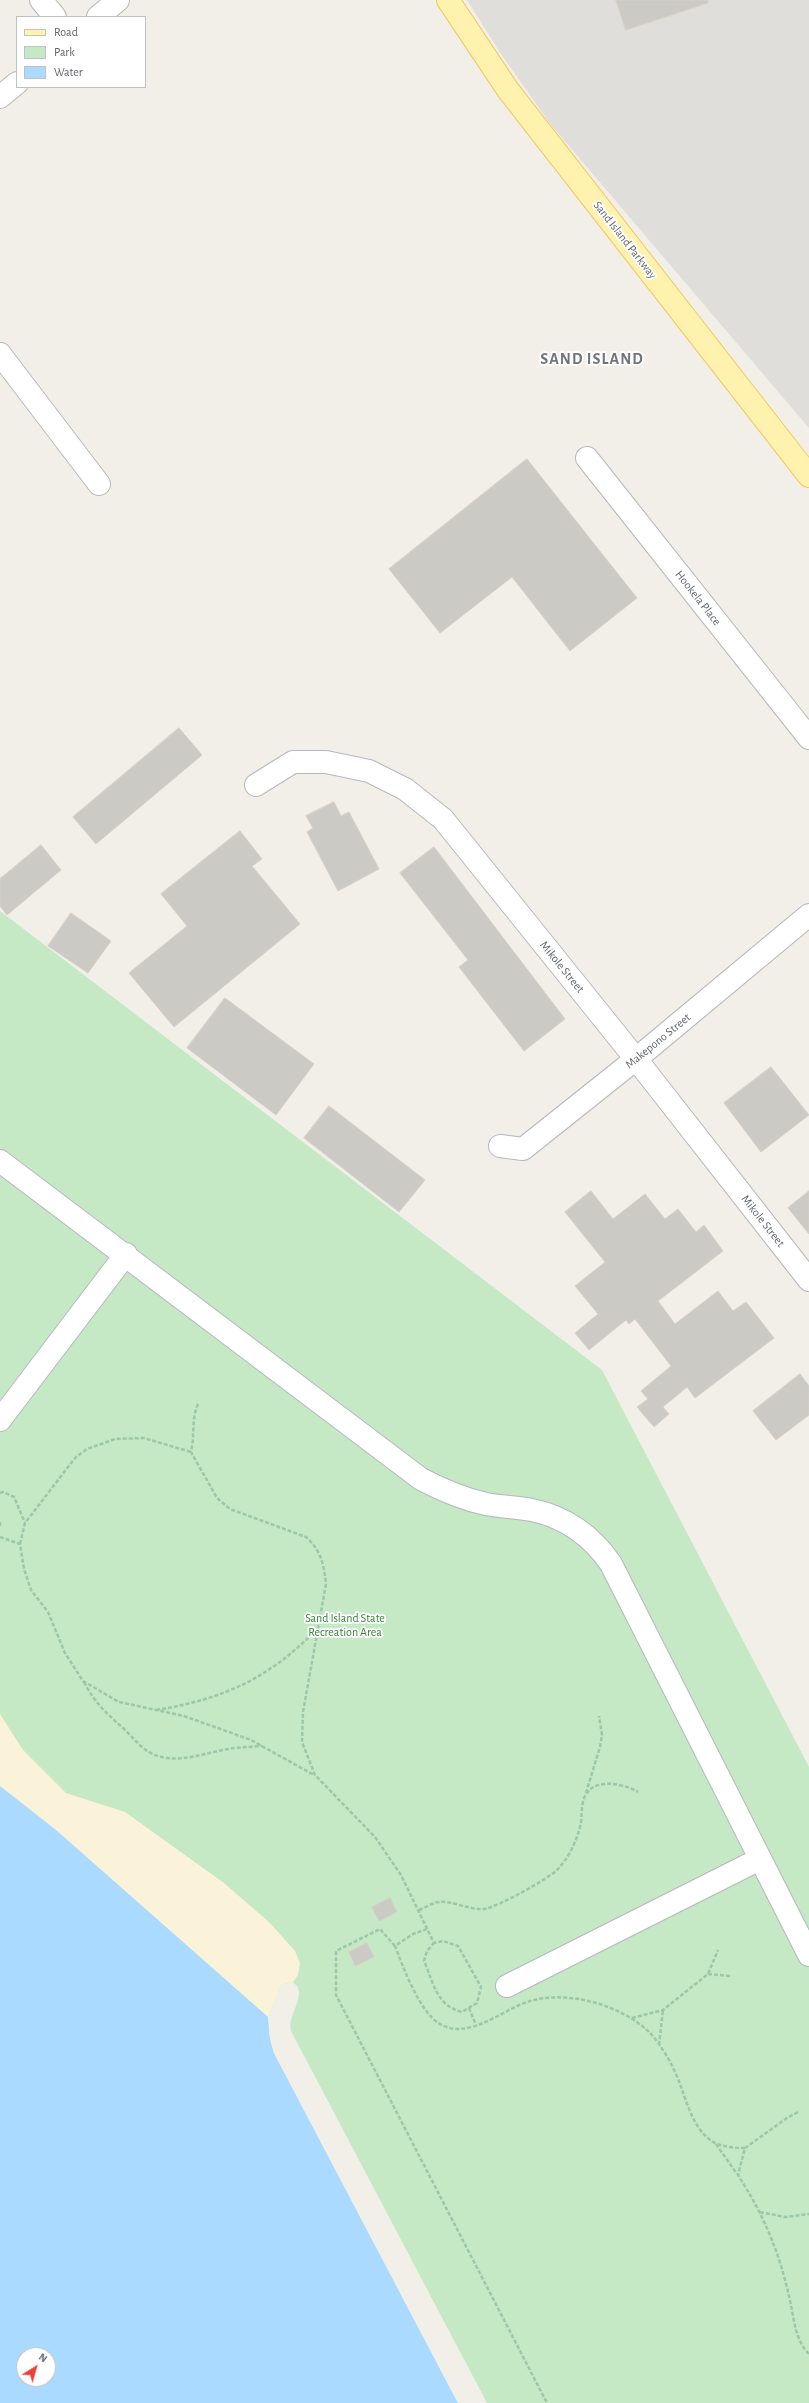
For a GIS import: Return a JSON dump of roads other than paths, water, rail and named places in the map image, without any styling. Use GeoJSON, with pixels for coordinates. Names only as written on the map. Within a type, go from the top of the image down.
{"type":"FeatureCollection","features":[{"type":"Feature","properties":{"kind":"main road","name":"Sand Island Parkway"},"geometry":{"type":"LineString","coordinates":[[448,0],[508,90],[809,476]]}},
{"type":"Feature","properties":{"kind":"street"},"geometry":{"type":"LineString","coordinates":[[41,0],[54,16]]}},
{"type":"Feature","properties":{"kind":"street"},"geometry":{"type":"LineString","coordinates":[[99,16],[118,0]]}},
{"type":"Feature","properties":{"kind":"street"},"geometry":{"type":"LineString","coordinates":[[0,97],[16,84]]}},
{"type":"Feature","properties":{"kind":"street"},"geometry":{"type":"LineString","coordinates":[[0,354],[99,484]]}},
{"type":"Feature","properties":{"kind":"street","name":"Hookela Place"},"geometry":{"type":"LineString","coordinates":[[587,458],[809,738]]}},
{"type":"Feature","properties":{"kind":"street","name":"Mikole Street"},"geometry":{"type":"LineString","coordinates":[[256,785],[293,762],[326,762],[369,771],[405,789],[443,819],[636,1059],[809,1280]]}},
{"type":"Feature","properties":{"kind":"street","name":"Makepono Street"},"geometry":{"type":"LineString","coordinates":[[500,1146],[523,1150],[809,916]]}},
{"type":"Feature","properties":{"kind":"street"},"geometry":{"type":"LineString","coordinates":[[0,1161],[126,1254],[421,1479],[441,1489],[470,1500],[531,1510],[559,1518],[584,1533],[594,1542],[611,1564],[809,1956]]}},
{"type":"Feature","properties":{"kind":"street"},"geometry":{"type":"LineString","coordinates":[[0,1420],[126,1254]]}},
{"type":"Feature","properties":{"kind":"street"},"geometry":{"type":"LineString","coordinates":[[507,1986],[760,1859]]}},
{"type":"Feature","properties":{"kind":"water"},"geometry":{"type":"Polygon","coordinates":[[[0,1786],[56,1830],[268,2017],[270,2039],[274,2053],[458,2403],[0,2403],[0,1786]]]}},
{"type":"Feature","properties":{"kind":"district","name":"SAND ISLAND"},"geometry":{"type":"Point","coordinates":[592,359]}},
{"type":"Feature","properties":{"kind":"park label","name":"Sand Island State Recreation Area"},"geometry":{"type":"Point","coordinates":[345,1625]}}]}
